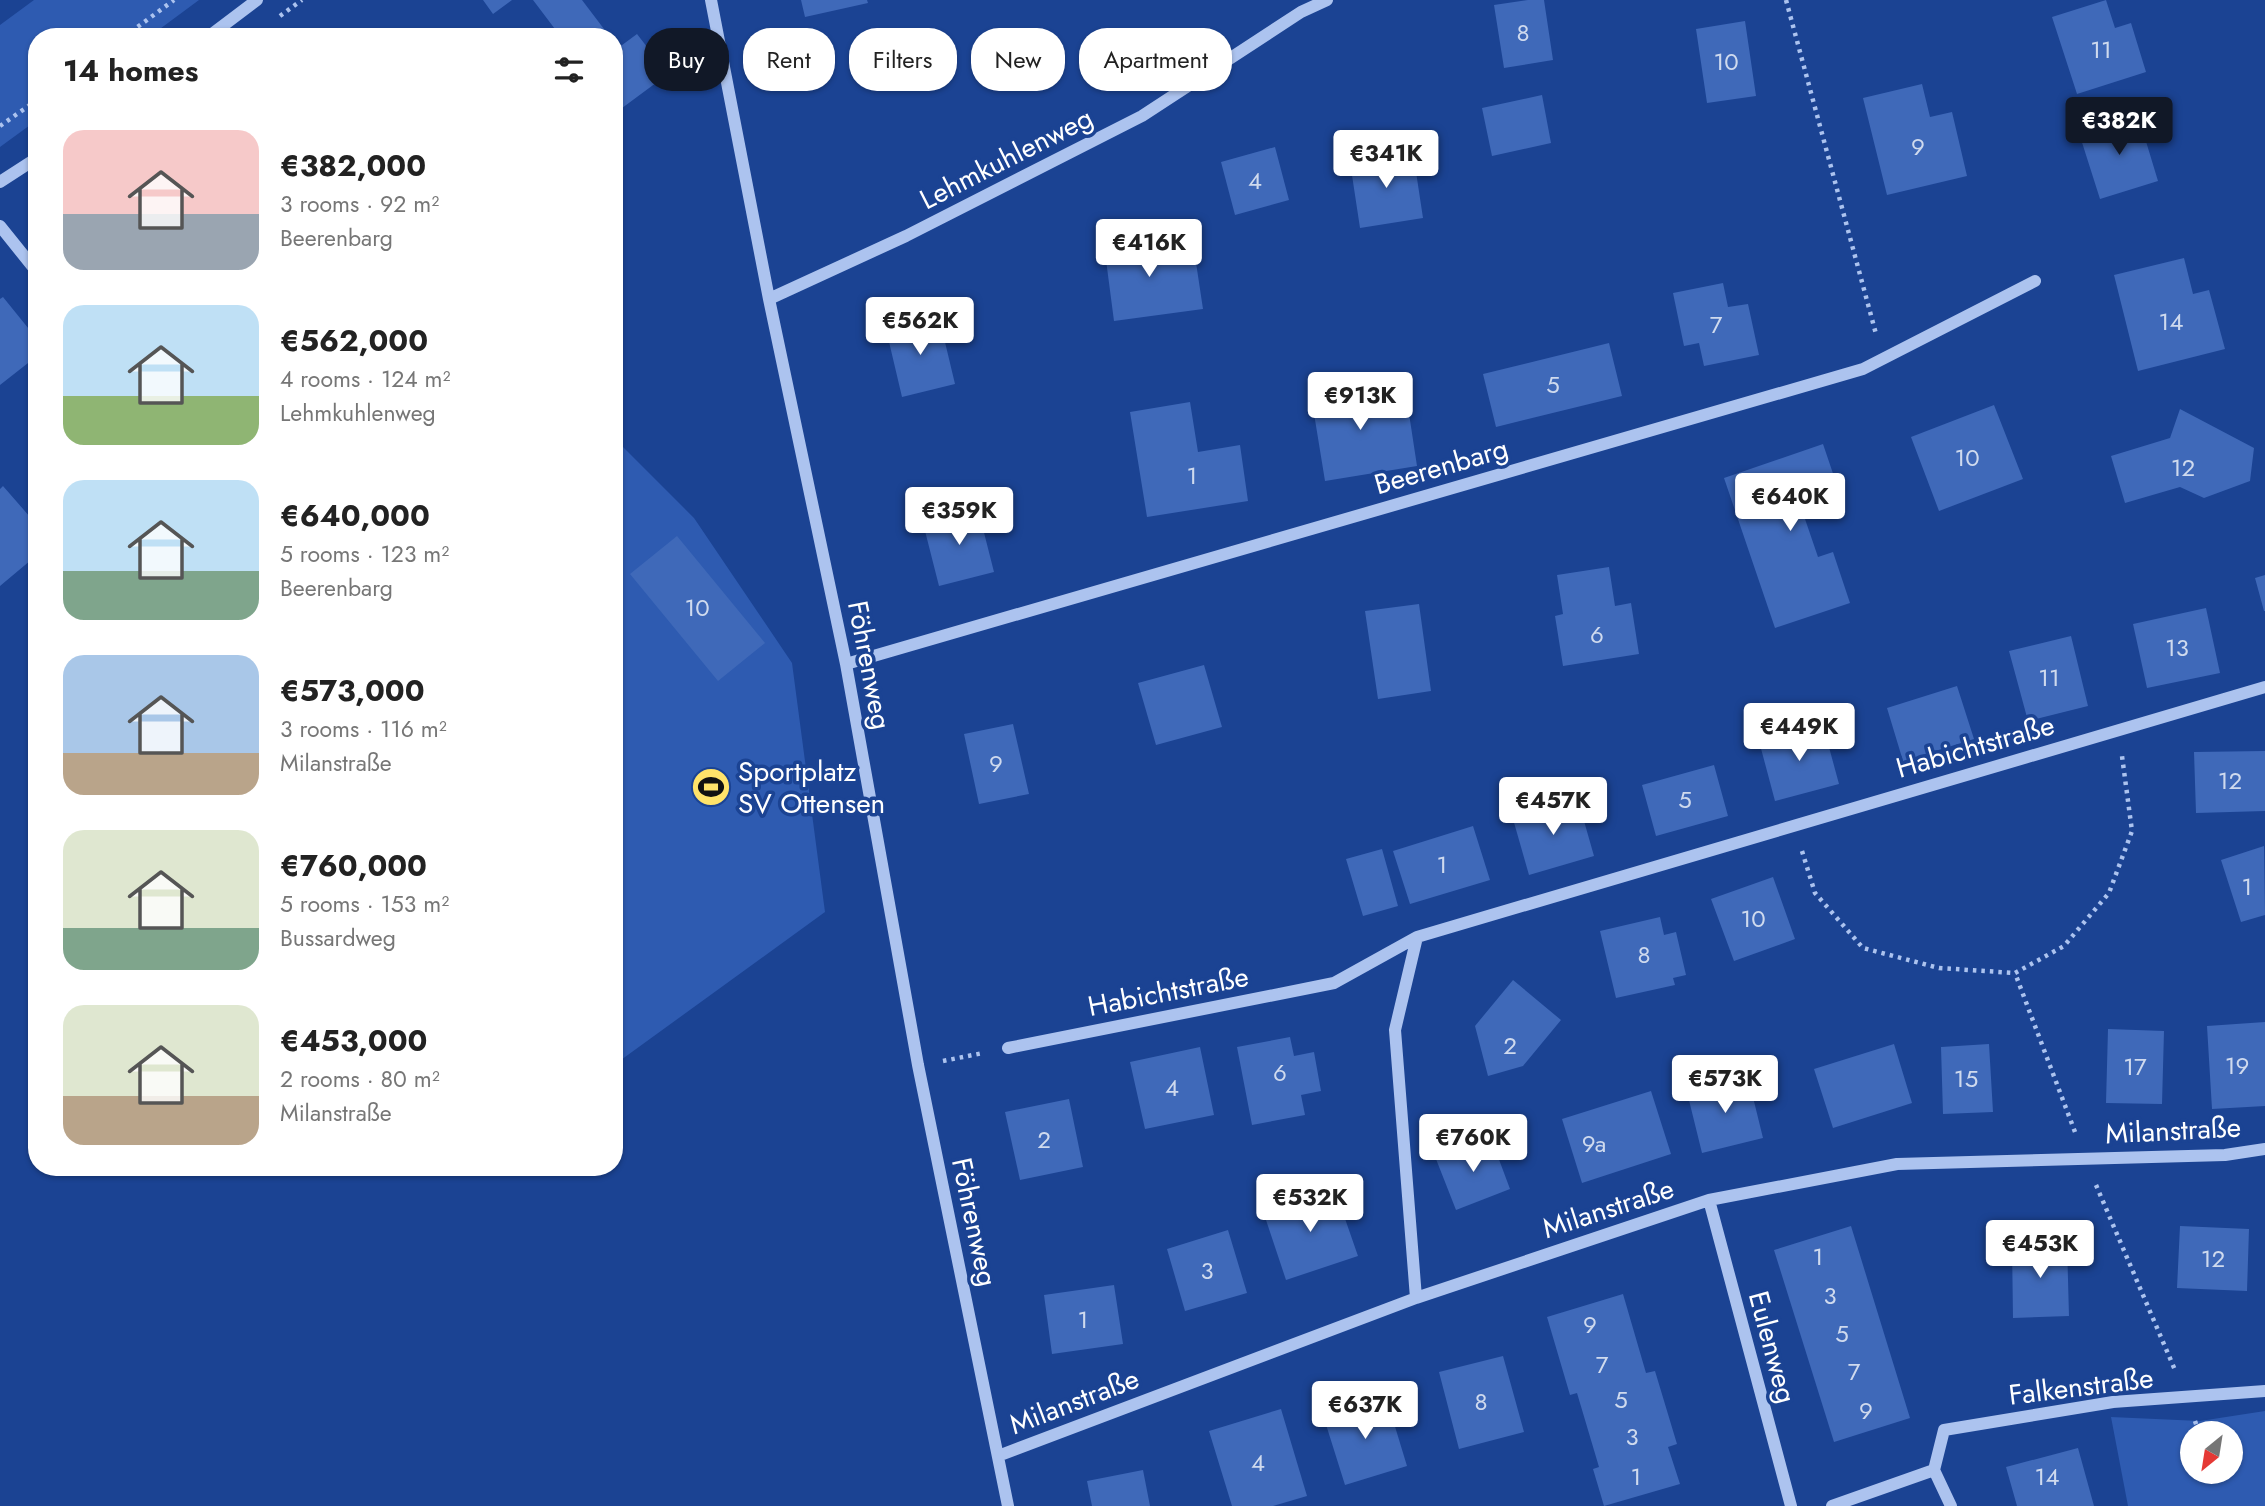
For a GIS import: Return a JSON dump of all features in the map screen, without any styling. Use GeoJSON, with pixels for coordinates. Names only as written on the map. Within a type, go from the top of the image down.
{"type":"FeatureCollection","features":[{"type":"Feature","properties":{"kind":"street"},"geometry":{"type":"LineString","coordinates":[[220,28],[257,0]]}},
{"type":"Feature","properties":{"kind":"street","name":"Föhrenweg"},"geometry":{"type":"LineString","coordinates":[[711,0],[769,299],[846,664],[918,1065],[1008,1506]]}},
{"type":"Feature","properties":{"kind":"street","name":"Lehmkuhlenweg"},"geometry":{"type":"LineString","coordinates":[[769,299],[906,236],[1142,116],[1301,12],[1327,0]]}},
{"type":"Feature","properties":{"kind":"street"},"geometry":{"type":"LineString","coordinates":[[0,182],[28,164]]}},
{"type":"Feature","properties":{"kind":"street"},"geometry":{"type":"LineString","coordinates":[[0,226],[28,261]]}},
{"type":"Feature","properties":{"kind":"street","name":"Beerenbarg"},"geometry":{"type":"LineString","coordinates":[[846,664],[1863,369],[2035,281]]}},
{"type":"Feature","properties":{"kind":"street","name":"Habichtstraße"},"geometry":{"type":"LineString","coordinates":[[1008,1048],[1334,984],[1417,936],[2265,687]]}},
{"type":"Feature","properties":{"kind":"street"},"geometry":{"type":"LineString","coordinates":[[1416,1298],[1395,1030],[1417,936]]}},
{"type":"Feature","properties":{"kind":"street","name":"Milanstraße"},"geometry":{"type":"LineString","coordinates":[[998,1456],[1416,1298],[1709,1200],[1896,1164],[2225,1155],[2265,1149]]}},
{"type":"Feature","properties":{"kind":"street","name":"Eulenweg"},"geometry":{"type":"LineString","coordinates":[[1709,1200],[1791,1506]]}},
{"type":"Feature","properties":{"kind":"street","name":"Falkenstraße"},"geometry":{"type":"LineString","coordinates":[[1934,1470],[1944,1430],[2113,1402],[2265,1391]]}},
{"type":"Feature","properties":{"kind":"street"},"geometry":{"type":"LineString","coordinates":[[1832,1506],[1934,1470],[1951,1506]]}},
{"type":"Feature","properties":{"kind":"path"},"geometry":{"type":"LineString","coordinates":[[136,28],[174,0]]}},
{"type":"Feature","properties":{"kind":"path"},"geometry":{"type":"LineString","coordinates":[[1786,0],[1883,359]]}},
{"type":"Feature","properties":{"kind":"path"},"geometry":{"type":"LineString","coordinates":[[0,126],[28,106]]}},
{"type":"Feature","properties":{"kind":"path"},"geometry":{"type":"LineString","coordinates":[[1794,824],[1815,892],[1863,948],[1940,968],[2015,973],[2064,946],[2109,893],[2132,831],[2118,729]]}},
{"type":"Feature","properties":{"kind":"path"},"geometry":{"type":"LineString","coordinates":[[2015,973],[2085,1158],[2195,1421]]}},
{"type":"Feature","properties":{"kind":"path"},"geometry":{"type":"LineString","coordinates":[[918,1065],[1008,1048]]}},
{"type":"Feature","properties":{"kind":"shaded area"},"geometry":{"type":"Polygon","coordinates":[[[34,0],[199,0],[161,28],[28,28],[28,127],[0,147],[0,25],[34,0]]]}},
{"type":"Feature","properties":{"kind":"shaded area","name":"Sportplatz SV Ottensen"},"geometry":{"type":"Polygon","coordinates":[[[623,447],[694,518],[792,663],[825,912],[623,1058],[623,447]]]}},
{"type":"Feature","properties":{"kind":"shaded area"},"geometry":{"type":"Polygon","coordinates":[[[2265,1411],[2265,1506],[2128,1506],[2111,1417],[2200,1421],[2265,1411]]]}},
{"type":"Feature","properties":{"kind":"building"},"geometry":{"type":"Polygon","coordinates":[[[483,0],[512,0],[493,14],[483,0]]]}},
{"type":"Feature","properties":{"kind":"building"},"geometry":{"type":"Polygon","coordinates":[[[533,0],[582,0],[603,28],[554,28],[533,0]]]}},
{"type":"Feature","properties":{"kind":"building"},"geometry":{"type":"Polygon","coordinates":[[[801,0],[867,0],[868,3],[805,17],[801,0]]]}},
{"type":"Feature","properties":{"kind":"building"},"geometry":{"type":"Polygon","coordinates":[[[1544,0],[1553,60],[1504,68],[1494,5],[1544,0]]]}},
{"type":"Feature","properties":{"kind":"building"},"geometry":{"type":"Polygon","coordinates":[[[2106,0],[2115,28],[2131,23],[2146,72],[2077,94],[2052,17],[2106,0]]]}},
{"type":"Feature","properties":{"kind":"building"},"geometry":{"type":"Polygon","coordinates":[[[1745,21],[1756,96],[1707,103],[1696,29],[1745,21]]]}},
{"type":"Feature","properties":{"kind":"building"},"geometry":{"type":"Polygon","coordinates":[[[637,34],[644,43],[645,91],[623,107],[623,44],[637,34]]]}},
{"type":"Feature","properties":{"kind":"building"},"geometry":{"type":"Polygon","coordinates":[[[1922,84],[1930,117],[1952,112],[1967,176],[1887,195],[1863,98],[1922,84]]]}},
{"type":"Feature","properties":{"kind":"building"},"geometry":{"type":"Polygon","coordinates":[[[1542,95],[1551,143],[1492,156],[1482,108],[1542,95]]]}},
{"type":"Feature","properties":{"kind":"building"},"geometry":{"type":"Polygon","coordinates":[[[2138,115],[2158,181],[2100,199],[2079,133],[2138,115]]]}},
{"type":"Feature","properties":{"kind":"building"},"geometry":{"type":"Polygon","coordinates":[[[1275,147],[1289,200],[1235,215],[1221,162],[1275,147]]]}},
{"type":"Feature","properties":{"kind":"building"},"geometry":{"type":"Polygon","coordinates":[[[1413,152],[1423,218],[1360,228],[1350,162],[1413,152]]]}},
{"type":"Feature","properties":{"kind":"building"},"geometry":{"type":"Polygon","coordinates":[[[1152,231],[1156,261],[1195,256],[1203,309],[1114,321],[1103,237],[1152,231]]]}},
{"type":"Feature","properties":{"kind":"building"},"geometry":{"type":"Polygon","coordinates":[[[2184,258],[2193,294],[2209,290],[2225,349],[2138,371],[2114,275],[2184,258]]]}},
{"type":"Feature","properties":{"kind":"building"},"geometry":{"type":"Polygon","coordinates":[[[1723,283],[1728,307],[1748,304],[1759,355],[1704,366],[1699,343],[1684,346],[1673,293],[1723,283]]]}},
{"type":"Feature","properties":{"kind":"building"},"geometry":{"type":"Polygon","coordinates":[[[3,297],[28,328],[28,363],[0,385],[0,299],[3,297]]]}},
{"type":"Feature","properties":{"kind":"building"},"geometry":{"type":"Polygon","coordinates":[[[939,317],[955,384],[902,397],[886,329],[939,317]]]}},
{"type":"Feature","properties":{"kind":"building"},"geometry":{"type":"Polygon","coordinates":[[[1609,343],[1622,396],[1496,427],[1483,374],[1609,343]]]}},
{"type":"Feature","properties":{"kind":"building"},"geometry":{"type":"Polygon","coordinates":[[[1371,379],[1376,412],[1408,407],[1417,466],[1325,481],[1310,389],[1371,379]]]}},
{"type":"Feature","properties":{"kind":"building"},"geometry":{"type":"Polygon","coordinates":[[[1190,402],[1198,452],[1240,445],[1248,501],[1147,517],[1130,412],[1190,402]]]}},
{"type":"Feature","properties":{"kind":"building"},"geometry":{"type":"Polygon","coordinates":[[[1994,405],[2023,479],[1939,511],[1911,437],[1994,405]]]}},
{"type":"Feature","properties":{"kind":"building"},"geometry":{"type":"Polygon","coordinates":[[[2180,409],[2254,448],[2250,481],[2204,498],[2180,487],[2125,503],[2111,456],[2170,438],[2180,409]]]}},
{"type":"Feature","properties":{"kind":"building"},"geometry":{"type":"Polygon","coordinates":[[[1823,444],[1844,506],[1805,519],[1818,557],[1833,552],[1850,603],[1775,628],[1724,478],[1823,444]]]}},
{"type":"Feature","properties":{"kind":"building"},"geometry":{"type":"Polygon","coordinates":[[[3,486],[28,515],[28,563],[0,586],[0,489],[3,486]]]}},
{"type":"Feature","properties":{"kind":"building"},"geometry":{"type":"Polygon","coordinates":[[[978,509],[994,572],[939,586],[923,523],[978,509]]]}},
{"type":"Feature","properties":{"kind":"building"},"geometry":{"type":"Polygon","coordinates":[[[677,536],[765,643],[718,681],[630,574],[677,536]]]}},
{"type":"Feature","properties":{"kind":"building"},"geometry":{"type":"Polygon","coordinates":[[[1609,567],[1615,606],[1631,603],[1639,654],[1563,666],[1555,616],[1563,614],[1557,575],[1609,567]]]}},
{"type":"Feature","properties":{"kind":"building"},"geometry":{"type":"Polygon","coordinates":[[[2265,575],[2265,611],[2264,611],[2255,578],[2265,575]]]}},
{"type":"Feature","properties":{"kind":"building"},"geometry":{"type":"Polygon","coordinates":[[[1419,604],[1431,691],[1378,699],[1365,611],[1419,604]]]}},
{"type":"Feature","properties":{"kind":"building"},"geometry":{"type":"Polygon","coordinates":[[[2206,608],[2220,673],[2147,688],[2133,624],[2206,608]]]}},
{"type":"Feature","properties":{"kind":"building"},"geometry":{"type":"Polygon","coordinates":[[[2071,636],[2088,706],[2028,721],[2009,651],[2071,636]]]}},
{"type":"Feature","properties":{"kind":"building"},"geometry":{"type":"Polygon","coordinates":[[[1204,665],[1222,727],[1156,745],[1138,683],[1204,665]]]}},
{"type":"Feature","properties":{"kind":"building"},"geometry":{"type":"Polygon","coordinates":[[[1957,686],[1974,739],[1903,761],[1887,708],[1957,686]]]}},
{"type":"Feature","properties":{"kind":"building"},"geometry":{"type":"Polygon","coordinates":[[[1013,724],[1029,794],[979,804],[964,734],[1013,724]]]}},
{"type":"Feature","properties":{"kind":"building"},"geometry":{"type":"Polygon","coordinates":[[[1823,725],[1839,784],[1775,801],[1759,741],[1823,725]]]}},
{"type":"Feature","properties":{"kind":"building"},"geometry":{"type":"Polygon","coordinates":[[[2265,751],[2265,811],[2196,813],[2194,752],[2265,751]]]}},
{"type":"Feature","properties":{"kind":"building"},"geometry":{"type":"Polygon","coordinates":[[[1714,765],[1728,816],[1656,836],[1642,785],[1714,765]]]}},
{"type":"Feature","properties":{"kind":"building"},"geometry":{"type":"Polygon","coordinates":[[[1578,800],[1594,856],[1529,875],[1513,819],[1578,800]]]}},
{"type":"Feature","properties":{"kind":"building"},"geometry":{"type":"Polygon","coordinates":[[[1473,826],[1490,880],[1410,904],[1393,851],[1473,826]]]}},
{"type":"Feature","properties":{"kind":"building"},"geometry":{"type":"Polygon","coordinates":[[[2264,846],[2265,915],[2241,922],[2221,860],[2264,846]]]}},
{"type":"Feature","properties":{"kind":"building"},"geometry":{"type":"Polygon","coordinates":[[[1382,849],[1398,906],[1363,916],[1346,859],[1382,849]]]}},
{"type":"Feature","properties":{"kind":"building"},"geometry":{"type":"Polygon","coordinates":[[[1773,877],[1795,939],[1734,961],[1711,899],[1773,877]]]}},
{"type":"Feature","properties":{"kind":"building"},"geometry":{"type":"Polygon","coordinates":[[[1660,917],[1664,935],[1676,932],[1686,975],[1673,978],[1675,985],[1616,998],[1600,931],[1660,917]]]}},
{"type":"Feature","properties":{"kind":"building"},"geometry":{"type":"Polygon","coordinates":[[[1513,980],[1561,1020],[1523,1066],[1488,1076],[1475,1026],[1513,980]]]}},
{"type":"Feature","properties":{"kind":"building"},"geometry":{"type":"Polygon","coordinates":[[[2265,1022],[2265,1106],[2212,1109],[2207,1026],[2265,1022]]]}},
{"type":"Feature","properties":{"kind":"building"},"geometry":{"type":"Polygon","coordinates":[[[2108,1029],[2164,1031],[2162,1104],[2106,1103],[2108,1029]]]}},
{"type":"Feature","properties":{"kind":"building"},"geometry":{"type":"Polygon","coordinates":[[[1290,1037],[1294,1056],[1314,1052],[1321,1091],[1301,1095],[1305,1115],[1252,1125],[1237,1047],[1290,1037]]]}},
{"type":"Feature","properties":{"kind":"building"},"geometry":{"type":"Polygon","coordinates":[[[1894,1044],[1912,1103],[1833,1128],[1814,1069],[1894,1044]]]}},
{"type":"Feature","properties":{"kind":"building"},"geometry":{"type":"Polygon","coordinates":[[[1989,1044],[1993,1112],[1943,1114],[1941,1047],[1989,1044]]]}},
{"type":"Feature","properties":{"kind":"building"},"geometry":{"type":"Polygon","coordinates":[[[1200,1047],[1214,1115],[1145,1129],[1130,1062],[1200,1047]]]}},
{"type":"Feature","properties":{"kind":"building"},"geometry":{"type":"Polygon","coordinates":[[[1748,1077],[1763,1138],[1702,1153],[1687,1092],[1748,1077]]]}},
{"type":"Feature","properties":{"kind":"building"},"geometry":{"type":"Polygon","coordinates":[[[1651,1091],[1671,1154],[1582,1183],[1562,1119],[1651,1091]]]}},
{"type":"Feature","properties":{"kind":"building"},"geometry":{"type":"Polygon","coordinates":[[[1069,1099],[1083,1167],[1020,1180],[1005,1112],[1069,1099]]]}},
{"type":"Feature","properties":{"kind":"building"},"geometry":{"type":"Polygon","coordinates":[[[1491,1138],[1510,1189],[1456,1210],[1436,1159],[1491,1138]]]}},
{"type":"Feature","properties":{"kind":"building"},"geometry":{"type":"Polygon","coordinates":[[[1334,1187],[1358,1256],[1286,1280],[1263,1211],[1334,1187]]]}},
{"type":"Feature","properties":{"kind":"building"},"geometry":{"type":"Polygon","coordinates":[[[1851,1226],[1910,1418],[1834,1442],[1774,1250],[1851,1226]]]}},
{"type":"Feature","properties":{"kind":"building"},"geometry":{"type":"Polygon","coordinates":[[[2180,1226],[2249,1229],[2247,1291],[2177,1288],[2180,1226]]]}},
{"type":"Feature","properties":{"kind":"building"},"geometry":{"type":"Polygon","coordinates":[[[1228,1230],[1247,1293],[1185,1311],[1167,1249],[1228,1230]]]}},
{"type":"Feature","properties":{"kind":"building"},"geometry":{"type":"Polygon","coordinates":[[[2067,1243],[2069,1316],[2013,1318],[2012,1244],[2067,1243]]]}},
{"type":"Feature","properties":{"kind":"building"},"geometry":{"type":"Polygon","coordinates":[[[1114,1285],[1123,1344],[1052,1354],[1044,1295],[1114,1285]]]}},
{"type":"Feature","properties":{"kind":"building"},"geometry":{"type":"Polygon","coordinates":[[[1623,1294],[1646,1373],[1655,1371],[1677,1444],[1668,1447],[1680,1484],[1604,1506],[1593,1469],[1599,1467],[1577,1393],[1570,1395],[1547,1317],[1623,1294]]]}},
{"type":"Feature","properties":{"kind":"building"},"geometry":{"type":"Polygon","coordinates":[[[1503,1356],[1524,1432],[1459,1449],[1439,1372],[1503,1356]]]}},
{"type":"Feature","properties":{"kind":"building"},"geometry":{"type":"Polygon","coordinates":[[[1386,1397],[1407,1466],[1345,1485],[1323,1415],[1386,1397]]]}},
{"type":"Feature","properties":{"kind":"building"},"geometry":{"type":"Polygon","coordinates":[[[1281,1409],[1307,1496],[1273,1506],[1232,1506],[1209,1431],[1281,1409]]]}},
{"type":"Feature","properties":{"kind":"building"},"geometry":{"type":"Polygon","coordinates":[[[2078,1448],[2094,1506],[2017,1506],[2006,1467],[2078,1448]]]}},
{"type":"Feature","properties":{"kind":"building"},"geometry":{"type":"Polygon","coordinates":[[[1143,1470],[1150,1506],[1092,1506],[1087,1481],[1143,1470]]]}},
{"type":"Feature","properties":{"kind":"place","name":"Sportplatz SV Ottensen"},"geometry":{"type":"Point","coordinates":[711,787]}}]}
